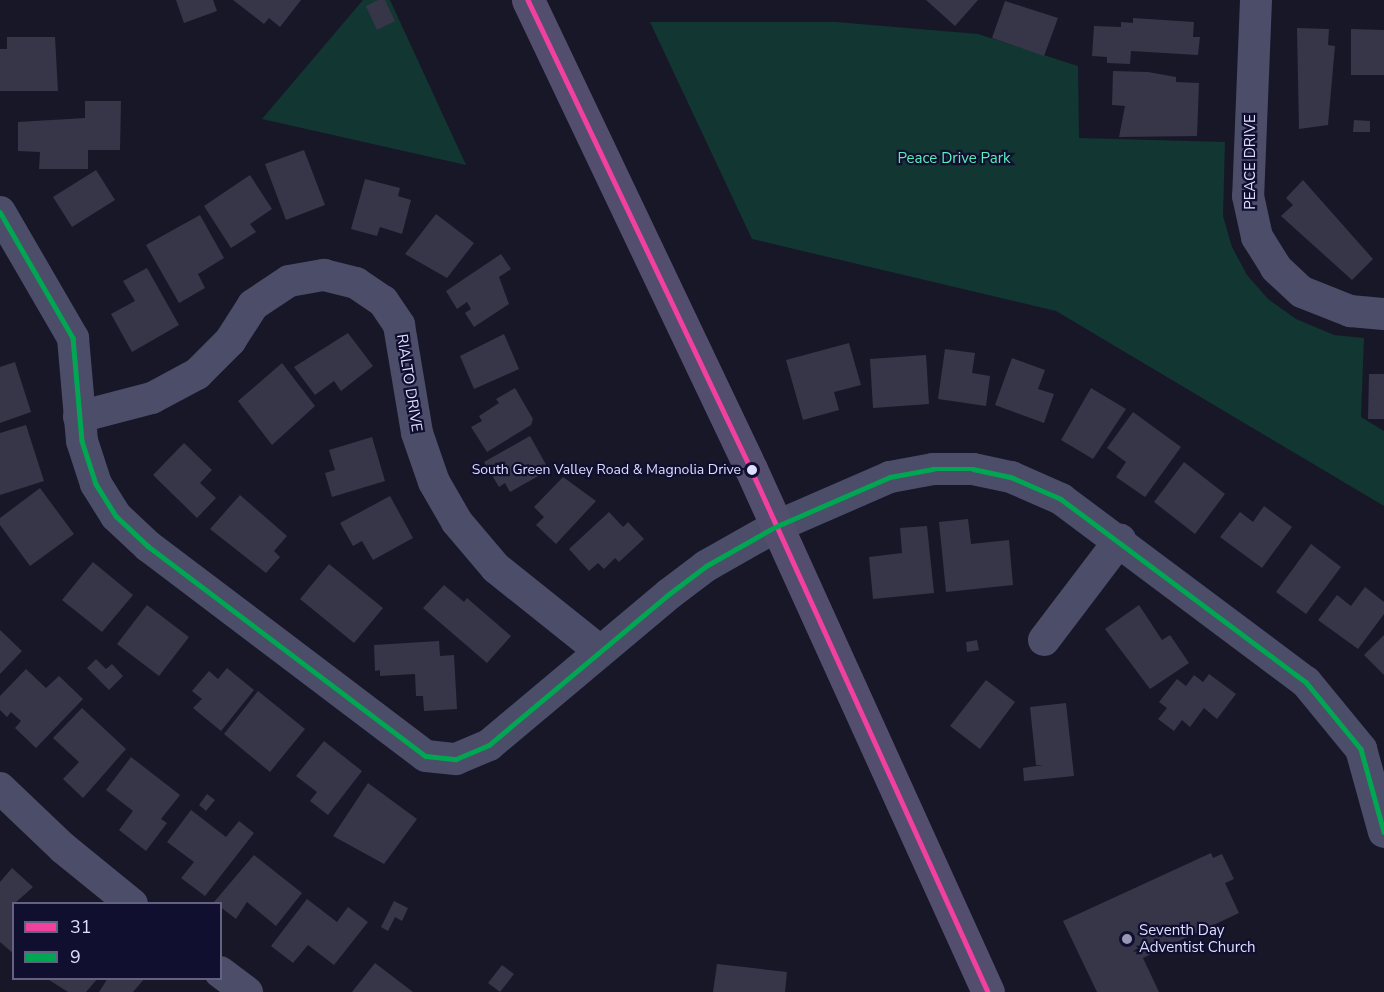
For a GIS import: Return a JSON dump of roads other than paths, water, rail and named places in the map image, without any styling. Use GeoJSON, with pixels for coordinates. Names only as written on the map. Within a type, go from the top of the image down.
{"type":"FeatureCollection","features":[{"type":"Feature","properties":{"kind":"main road"},"geometry":{"type":"LineString","coordinates":[[528,0],[775,527],[988,992]]}},
{"type":"Feature","properties":{"kind":"street","name":"PEACE DRIVE"},"geometry":{"type":"LineString","coordinates":[[1256,0],[1248,196],[1257,237],[1276,268],[1302,292],[1341,308],[1384,314]]}},
{"type":"Feature","properties":{"kind":"street"},"geometry":{"type":"LineString","coordinates":[[0,212],[73,338],[79,417],[96,484],[131,531],[426,756],[456,759],[489,745],[600,651],[706,566],[775,527],[866,484],[913,471],[953,468],[993,473],[1046,491],[1120,540],[1281,661],[1321,697],[1360,749],[1384,832]]}},
{"type":"Feature","properties":{"kind":"street","name":"RIALTO DRIVE"},"geometry":{"type":"LineString","coordinates":[[79,417],[152,398],[196,374],[230,341],[253,305],[289,281],[324,275],[356,283],[383,301],[399,325],[417,433],[434,482],[458,522],[496,568],[600,651]]}},
{"type":"Feature","properties":{"kind":"street"},"geometry":{"type":"LineString","coordinates":[[1044,640],[1120,540]]}},
{"type":"Feature","properties":{"kind":"street"},"geometry":{"type":"LineString","coordinates":[[0,788],[63,848],[131,902]]}},
{"type":"Feature","properties":{"kind":"street"},"geometry":{"type":"LineString","coordinates":[[222,973],[247,992]]}},
{"type":"Feature","properties":{"kind":"place","name":"South Green Valley Road & Magnolia Drive"},"geometry":{"type":"Point","coordinates":[752,470]}},
{"type":"Feature","properties":{"kind":"place","name":"Seventh Day Adventist Church"},"geometry":{"type":"Point","coordinates":[1127,939]}},
{"type":"Feature","properties":{"kind":"park label","name":"Peace Drive Park"},"geometry":{"type":"Point","coordinates":[954,159]}}]}
